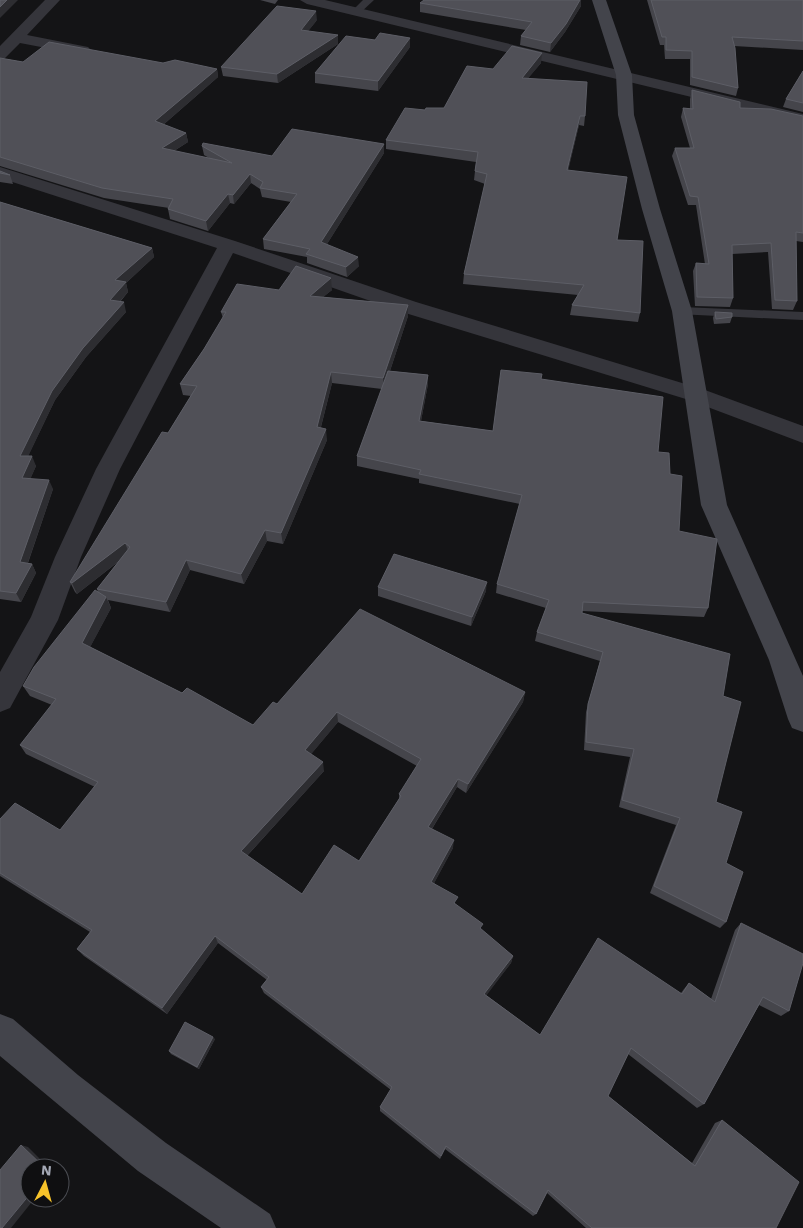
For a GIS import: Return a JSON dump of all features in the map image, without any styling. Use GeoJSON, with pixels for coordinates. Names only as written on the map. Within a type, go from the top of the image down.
{"type":"FeatureCollection","features":[{"type":"Feature","properties":{"kind":"street"},"geometry":{"type":"LineString","coordinates":[[0,55],[53,0]]}},
{"type":"Feature","properties":{"kind":"street"},"geometry":{"type":"LineString","coordinates":[[307,0],[803,119]]}},
{"type":"Feature","properties":{"kind":"street"},"geometry":{"type":"LineString","coordinates":[[599,0],[624,76],[626,115],[651,209],[682,311],[714,506],[783,660],[803,719]]}},
{"type":"Feature","properties":{"kind":"street"},"geometry":{"type":"LineString","coordinates":[[16,38],[100,53]]}},
{"type":"Feature","properties":{"kind":"street"},"geometry":{"type":"LineString","coordinates":[[0,172],[228,245],[409,307],[697,395],[803,435]]}},
{"type":"Feature","properties":{"kind":"street"},"geometry":{"type":"LineString","coordinates":[[0,699],[44,620],[68,557],[108,469],[228,245]]}},
{"type":"Feature","properties":{"kind":"street"},"geometry":{"type":"LineString","coordinates":[[0,1032],[65,1088],[152,1157],[256,1228]]}},
{"type":"Feature","properties":{"kind":"lane"},"geometry":{"type":"LineString","coordinates":[[356,12],[369,0]]}},
{"type":"Feature","properties":{"kind":"lane"},"geometry":{"type":"LineString","coordinates":[[682,311],[803,316]]}},
{"type":"Feature","properties":{"kind":"building"},"geometry":{"type":"Polygon","coordinates":[[[0,0],[7,0],[0,7],[0,0]]]}},
{"type":"Feature","properties":{"kind":"building"},"geometry":{"type":"Polygon","coordinates":[[[424,0],[580,0],[566,24],[551,43],[521,36],[532,22],[420,3],[424,0]]]}},
{"type":"Feature","properties":{"kind":"building"},"geometry":{"type":"Polygon","coordinates":[[[651,0],[803,0],[803,41],[732,37],[735,48],[738,88],[692,77],[692,51],[666,50],[666,37],[662,37],[651,0]]]}},
{"type":"Feature","properties":{"kind":"building"},"geometry":{"type":"Polygon","coordinates":[[[277,6],[316,11],[301,30],[338,35],[277,74],[221,67],[277,6]]]}},
{"type":"Feature","properties":{"kind":"building"},"geometry":{"type":"Polygon","coordinates":[[[380,33],[410,38],[378,81],[315,73],[346,36],[375,40],[380,33]]]}},
{"type":"Feature","properties":{"kind":"building"},"geometry":{"type":"Polygon","coordinates":[[[49,42],[163,63],[175,60],[217,69],[155,121],[186,133],[162,148],[232,163],[202,146],[203,143],[272,156],[292,129],[384,144],[321,242],[358,257],[346,267],[306,254],[310,249],[263,239],[297,194],[260,188],[263,182],[250,174],[233,195],[228,194],[206,221],[168,209],[173,199],[102,188],[0,157],[0,58],[23,62],[49,42]]]}},
{"type":"Feature","properties":{"kind":"building"},"geometry":{"type":"Polygon","coordinates":[[[512,46],[542,53],[522,78],[587,82],[585,116],[580,116],[567,170],[627,177],[617,240],[643,241],[640,313],[572,305],[584,285],[464,274],[487,174],[475,171],[478,152],[386,140],[405,108],[425,110],[426,108],[444,108],[467,66],[493,69],[512,46]]]}},
{"type":"Feature","properties":{"kind":"building"},"geometry":{"type":"Polygon","coordinates":[[[803,71],[803,103],[786,99],[803,71]]]}},
{"type":"Feature","properties":{"kind":"building"},"geometry":{"type":"Polygon","coordinates":[[[692,90],[740,102],[740,108],[771,109],[803,116],[803,233],[796,232],[797,301],[775,300],[771,243],[732,245],[733,298],[697,297],[696,263],[709,264],[698,197],[690,196],[675,148],[694,148],[683,108],[693,109],[692,90]]]}},
{"type":"Feature","properties":{"kind":"building"},"geometry":{"type":"Polygon","coordinates":[[[0,202],[152,248],[115,280],[126,282],[110,300],[124,302],[83,348],[52,391],[20,456],[32,456],[22,478],[49,480],[20,562],[32,564],[16,593],[0,591],[0,202]]]}},
{"type":"Feature","properties":{"kind":"building"},"geometry":{"type":"Polygon","coordinates":[[[296,266],[331,278],[310,296],[408,305],[383,378],[331,372],[317,427],[326,429],[281,533],[265,530],[241,574],[186,560],[166,602],[97,589],[130,547],[125,543],[72,583],[70,582],[162,432],[168,433],[197,386],[180,384],[226,312],[221,312],[237,284],[279,290],[296,266]]]}},
{"type":"Feature","properties":{"kind":"building"},"geometry":{"type":"Polygon","coordinates":[[[715,312],[732,313],[732,317],[716,319],[715,312]]]}},
{"type":"Feature","properties":{"kind":"building"},"geometry":{"type":"Polygon","coordinates":[[[501,370],[542,374],[541,379],[663,397],[658,452],[669,453],[670,474],[682,476],[679,531],[717,539],[708,608],[583,602],[582,613],[730,654],[723,696],[741,702],[716,802],[742,812],[726,863],[743,872],[726,922],[654,886],[680,818],[622,800],[634,749],[586,742],[588,704],[603,652],[537,632],[549,600],[497,584],[522,495],[419,474],[421,470],[357,456],[388,371],[428,375],[419,421],[493,431],[501,370]]]}},
{"type":"Feature","properties":{"kind":"building"},"geometry":{"type":"Polygon","coordinates":[[[394,554],[487,582],[472,617],[378,587],[394,554]]]}},
{"type":"Feature","properties":{"kind":"building"},"geometry":{"type":"Polygon","coordinates":[[[95,590],[106,597],[82,643],[182,693],[187,688],[253,725],[273,702],[277,704],[360,609],[525,692],[468,784],[458,779],[428,827],[454,840],[431,882],[458,897],[454,903],[483,924],[480,928],[513,956],[484,994],[540,1035],[598,938],[682,994],[689,983],[715,1002],[741,923],[803,954],[803,963],[789,1011],[763,997],[704,1104],[631,1048],[608,1096],[695,1166],[722,1120],[799,1182],[776,1228],[592,1228],[548,1190],[536,1214],[446,1146],[441,1156],[380,1107],[392,1087],[261,987],[269,977],[215,936],[162,1008],[77,949],[92,930],[0,873],[0,819],[15,803],[60,830],[98,782],[20,745],[56,699],[23,686],[34,667],[95,590]],[[337,712],[305,750],[323,762],[241,851],[302,894],[334,845],[359,861],[401,796],[399,794],[421,759],[337,712]]]}},
{"type":"Feature","properties":{"kind":"building"},"geometry":{"type":"Polygon","coordinates":[[[185,1022],[213,1037],[197,1067],[169,1051],[185,1022]]]}},
{"type":"Feature","properties":{"kind":"building"},"geometry":{"type":"Polygon","coordinates":[[[21,1145],[35,1158],[20,1158],[20,1206],[2,1228],[0,1228],[0,1170],[21,1145]]]}}]}
